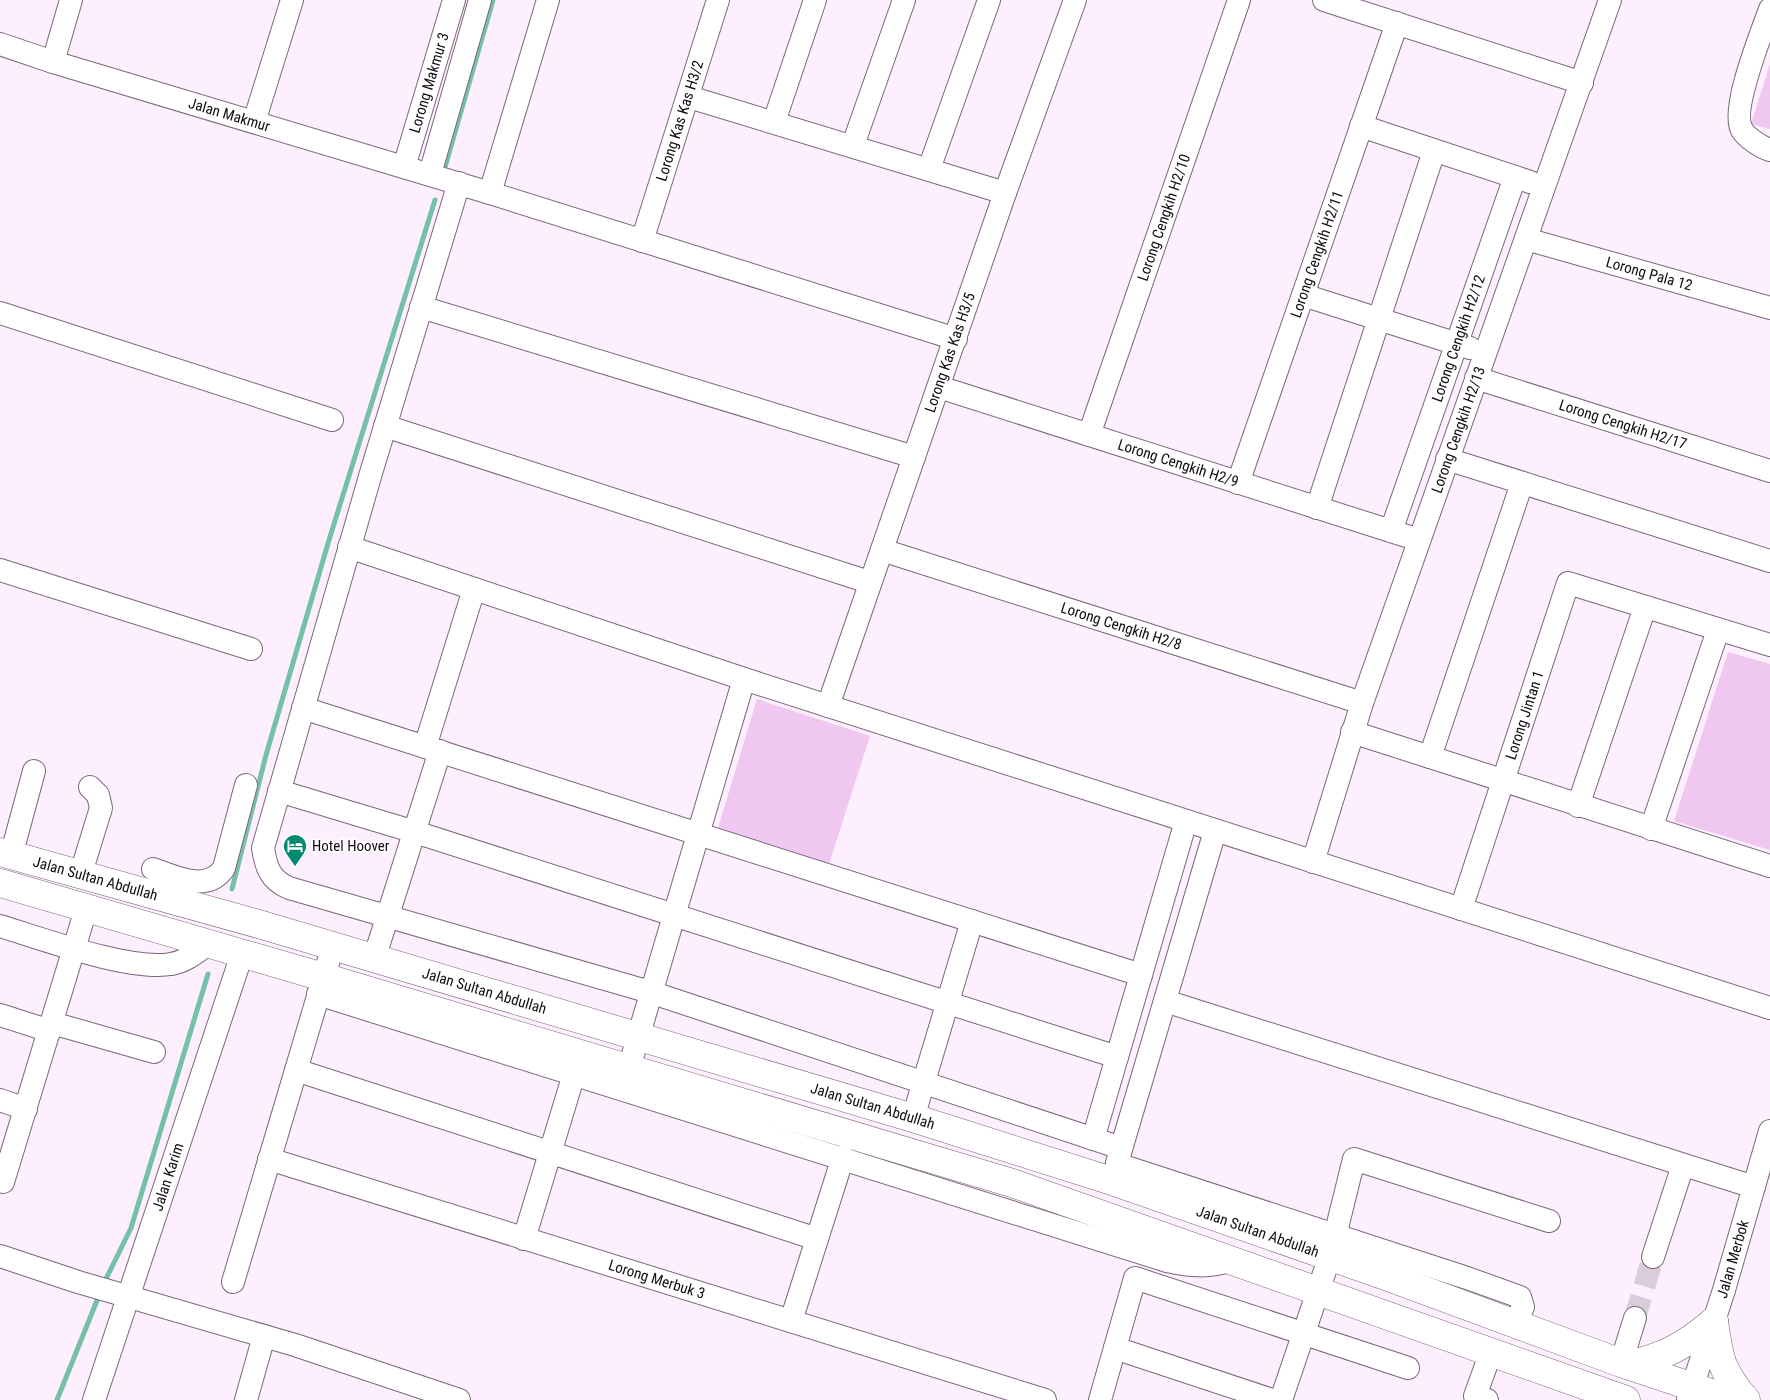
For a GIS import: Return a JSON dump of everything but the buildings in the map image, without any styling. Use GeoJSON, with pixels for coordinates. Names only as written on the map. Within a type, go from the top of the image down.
{"type":"FeatureCollection","features":[{"type":"Feature","properties":{"kind":"main road","name":"Jalan Sultan Abdullah"},"geometry":{"type":"LineString","coordinates":[[5,854],[80,876],[155,883],[332,946],[913,1118],[1117,1165],[1332,1246],[1514,1324],[1624,1364],[1690,1393],[1732,1400]]}},
{"type":"Feature","properties":{"kind":"main road"},"geometry":{"type":"LineString","coordinates":[[49,866],[79,889],[86,909],[108,898],[155,883]]}},
{"type":"Feature","properties":{"kind":"main road","name":"Jalan Sultan Abdullah"},"geometry":{"type":"LineString","coordinates":[[0,883],[242,954],[321,985],[629,1068],[1012,1183],[1623,1399]]}},
{"type":"Feature","properties":{"kind":"main road"},"geometry":{"type":"LineString","coordinates":[[1624,1364],[1654,1359],[1680,1348],[1714,1321],[1721,1365],[1746,1400]]}},
{"type":"Feature","properties":{"kind":"street"},"geometry":{"type":"LineString","coordinates":[[52,62],[71,0]]}},
{"type":"Feature","properties":{"kind":"street"},"geometry":{"type":"LineString","coordinates":[[254,122],[292,0]]}},
{"type":"Feature","properties":{"kind":"street","name":"Lorong Makmur 3"},"geometry":{"type":"LineString","coordinates":[[404,167],[454,0]]}},
{"type":"Feature","properties":{"kind":"street"},"geometry":{"type":"LineString","coordinates":[[430,174],[480,0]]}},
{"type":"Feature","properties":{"kind":"street"},"geometry":{"type":"LineString","coordinates":[[490,193],[548,0]]}},
{"type":"Feature","properties":{"kind":"street","name":"Lorong Kas Kas H3/2"},"geometry":{"type":"LineString","coordinates":[[642,241],[689,97],[718,0]]}},
{"type":"Feature","properties":{"kind":"street"},"geometry":{"type":"LineString","coordinates":[[774,122],[816,0]]}},
{"type":"Feature","properties":{"kind":"street"},"geometry":{"type":"LineString","coordinates":[[853,145],[904,0]]}},
{"type":"Feature","properties":{"kind":"street"},"geometry":{"type":"LineString","coordinates":[[928,169],[989,0]]}},
{"type":"Feature","properties":{"kind":"street","name":"Lorong Kas Kas H3/5"},"geometry":{"type":"LineString","coordinates":[[828,706],[869,582],[882,550],[1075,0]]}},
{"type":"Feature","properties":{"kind":"street","name":"Lorong Cengkih H2/10"},"geometry":{"type":"LineString","coordinates":[[1089,435],[1239,0]]}},
{"type":"Feature","properties":{"kind":"street"},"geometry":{"type":"LineString","coordinates":[[1324,0],[1582,83]]}},
{"type":"Feature","properties":{"kind":"street","name":"Lorong Cengkih H2/13"},"geometry":{"type":"LineString","coordinates":[[1313,862],[1362,702],[1610,0]]}},
{"type":"Feature","properties":{"kind":"street"},"geometry":{"type":"LineString","coordinates":[[1770,9],[1738,109],[1741,129],[1750,138],[1770,150]]}},
{"type":"Feature","properties":{"kind":"street","name":"Lorong Cengkih H2/11"},"geometry":{"type":"LineString","coordinates":[[1238,483],[1397,23]]}},
{"type":"Feature","properties":{"kind":"street","name":"Jalan Makmur"},"geometry":{"type":"LineString","coordinates":[[0,44],[52,62],[430,174],[956,339]]}},
{"type":"Feature","properties":{"kind":"street"},"geometry":{"type":"LineString","coordinates":[[689,97],[853,145],[1006,193]]}},
{"type":"Feature","properties":{"kind":"street"},"geometry":{"type":"LineString","coordinates":[[1361,126],[1545,187]]}},
{"type":"Feature","properties":{"kind":"street"},"geometry":{"type":"LineString","coordinates":[[1317,508],[1434,150]]}},
{"type":"Feature","properties":{"kind":"street","name":"Lorong Cengkih H2/12"},"geometry":{"type":"LineString","coordinates":[[1391,531],[1515,177]]}},
{"type":"Feature","properties":{"kind":"street"},"geometry":{"type":"LineString","coordinates":[[459,183],[349,547],[263,848],[271,876],[289,888],[650,992],[1093,1139],[1117,1165]]}},
{"type":"Feature","properties":{"kind":"street","name":"Lorong Pala 12"},"geometry":{"type":"LineString","coordinates":[[1526,239],[1770,308]]}},
{"type":"Feature","properties":{"kind":"street"},"geometry":{"type":"LineString","coordinates":[[1303,295],[1456,343],[1485,354]]}},
{"type":"Feature","properties":{"kind":"street"},"geometry":{"type":"LineString","coordinates":[[421,307],[914,457]]}},
{"type":"Feature","properties":{"kind":"street"},"geometry":{"type":"LineString","coordinates":[[0,313],[332,420]]}},
{"type":"Feature","properties":{"kind":"street","name":"Lorong Cengkih H2/17"},"geometry":{"type":"LineString","coordinates":[[1476,378],[1770,471]]}},
{"type":"Feature","properties":{"kind":"street","name":"Lorong Cengkih H2/9"},"geometry":{"type":"LineString","coordinates":[[939,387],[1419,540]]}},
{"type":"Feature","properties":{"kind":"street"},"geometry":{"type":"LineString","coordinates":[[385,426],[869,582]]}},
{"type":"Feature","properties":{"kind":"street"},"geometry":{"type":"LineString","coordinates":[[1447,459],[1770,561]]}},
{"type":"Feature","properties":{"kind":"street"},"geometry":{"type":"LineString","coordinates":[[1430,757],[1522,483]]}},
{"type":"Feature","properties":{"kind":"street"},"geometry":{"type":"LineString","coordinates":[[349,547],[744,679],[1770,1008]]}},
{"type":"Feature","properties":{"kind":"street","name":"Lorong Cengkih H2/8"},"geometry":{"type":"LineString","coordinates":[[882,550],[1362,702]]}},
{"type":"Feature","properties":{"kind":"street"},"geometry":{"type":"LineString","coordinates":[[0,570],[251,649]]}},
{"type":"Feature","properties":{"kind":"street","name":"Lorong Jintan 1"},"geometry":{"type":"LineString","coordinates":[[1503,781],[1568,583],[1770,645]]}},
{"type":"Feature","properties":{"kind":"street"},"geometry":{"type":"LineString","coordinates":[[374,959],[416,832],[433,749],[474,589]]}},
{"type":"Feature","properties":{"kind":"street"},"geometry":{"type":"LineString","coordinates":[[1578,806],[1645,607]]}},
{"type":"Feature","properties":{"kind":"street"},"geometry":{"type":"LineString","coordinates":[[1651,829],[1718,630]]}},
{"type":"Feature","properties":{"kind":"street"},"geometry":{"type":"LineString","coordinates":[[629,1068],[744,679]]}},
{"type":"Feature","properties":{"kind":"street"},"geometry":{"type":"LineString","coordinates":[[303,708],[1141,975]]}},
{"type":"Feature","properties":{"kind":"street"},"geometry":{"type":"LineString","coordinates":[[1352,732],[1770,866]]}},
{"type":"Feature","properties":{"kind":"street"},"geometry":{"type":"LineString","coordinates":[[5,854],[34,771]]}},
{"type":"Feature","properties":{"kind":"street"},"geometry":{"type":"LineString","coordinates":[[1461,909],[1503,781]]}},
{"type":"Feature","properties":{"kind":"street"},"geometry":{"type":"LineString","coordinates":[[155,883],[209,881],[220,875],[224,868],[246,785]]}},
{"type":"Feature","properties":{"kind":"street"},"geometry":{"type":"LineString","coordinates":[[80,876],[101,808],[98,795],[90,787]]}},
{"type":"Feature","properties":{"kind":"street"},"geometry":{"type":"LineString","coordinates":[[279,791],[416,832],[1117,1057]]}},
{"type":"Feature","properties":{"kind":"street"},"geometry":{"type":"LineString","coordinates":[[1093,1139],[1186,822]]}},
{"type":"Feature","properties":{"kind":"street"},"geometry":{"type":"LineString","coordinates":[[1117,1165],[1215,831]]}},
{"type":"Feature","properties":{"kind":"street"},"geometry":{"type":"LineString","coordinates":[[3,1182],[86,909]]}},
{"type":"Feature","properties":{"kind":"street"},"geometry":{"type":"LineString","coordinates":[[913,1118],[972,921]]}},
{"type":"Feature","properties":{"kind":"street"},"geometry":{"type":"LineString","coordinates":[[0,926],[74,948],[151,965],[173,964],[187,959],[208,944]]}},
{"type":"Feature","properties":{"kind":"street"},"geometry":{"type":"LineString","coordinates":[[233,1282],[332,946]]}},
{"type":"Feature","properties":{"kind":"street","name":"Jalan Karim"},"geometry":{"type":"LineString","coordinates":[[94,1400],[120,1295],[242,954]]}},
{"type":"Feature","properties":{"kind":"street"},"geometry":{"type":"LineString","coordinates":[[321,985],[574,1074],[1167,1261],[1193,1267],[1216,1265],[1232,1260]]}},
{"type":"Feature","properties":{"kind":"street"},"geometry":{"type":"LineString","coordinates":[[1165,1001],[1754,1188]]}},
{"type":"Feature","properties":{"kind":"street"},"geometry":{"type":"LineString","coordinates":[[0,1015],[154,1052]]}},
{"type":"Feature","properties":{"kind":"street"},"geometry":{"type":"LineString","coordinates":[[296,1070],[817,1239]]}},
{"type":"Feature","properties":{"kind":"street"},"geometry":{"type":"LineString","coordinates":[[524,1240],[574,1074]]}},
{"type":"Feature","properties":{"kind":"street"},"geometry":{"type":"LineString","coordinates":[[0,1100],[26,1109]]}},
{"type":"Feature","properties":{"kind":"street","name":"Jalan Merbok"},"geometry":{"type":"LineString","coordinates":[[1690,1393],[1714,1321],[1770,1131]]}},
{"type":"Feature","properties":{"kind":"street"},"geometry":{"type":"LineString","coordinates":[[790,1321],[842,1157]]}},
{"type":"Feature","properties":{"kind":"street","name":"Lorong Merbuk 3"},"geometry":{"type":"LineString","coordinates":[[269,1159],[524,1240],[1045,1400]]}},
{"type":"Feature","properties":{"kind":"street"},"geometry":{"type":"LineString","coordinates":[[1281,1400],[1332,1246],[1354,1159],[1549,1221]]}},
{"type":"Feature","properties":{"kind":"street"},"geometry":{"type":"LineString","coordinates":[[1652,1257],[1683,1165]]}},
{"type":"Feature","properties":{"kind":"street"},"geometry":{"type":"LineString","coordinates":[[0,1256],[120,1295],[264,1336],[459,1400]]}},
{"type":"Feature","properties":{"kind":"street"},"geometry":{"type":"LineString","coordinates":[[1100,1400],[1135,1278],[1408,1368]]}},
{"type":"Feature","properties":{"kind":"street"},"geometry":{"type":"LineString","coordinates":[[1624,1364],[1635,1318]]}},
{"type":"Feature","properties":{"kind":"street"},"geometry":{"type":"LineString","coordinates":[[246,1400],[264,1336]]}},
{"type":"Feature","properties":{"kind":"street"},"geometry":{"type":"LineString","coordinates":[[1115,1348],[1272,1400]]}},
{"type":"Feature","properties":{"kind":"street"},"geometry":{"type":"LineString","coordinates":[[1479,1399],[1491,1352]]}},
{"type":"Feature","properties":{"kind":"shaded area"},"geometry":{"type":"Polygon","coordinates":[[[1770,64],[1770,129],[1751,124],[1770,64]]]}},
{"type":"Feature","properties":{"kind":"shaded area"},"geometry":{"type":"Polygon","coordinates":[[[1728,652],[1770,664],[1770,850],[1674,821],[1728,652]]]}},
{"type":"Feature","properties":{"kind":"shaded area"},"geometry":{"type":"Polygon","coordinates":[[[757,699],[870,736],[829,864],[718,828],[757,699]]]}},
{"type":"Feature","properties":{"kind":"waterway"},"geometry":{"type":"LineString","coordinates":[[445,167],[493,0]]}},
{"type":"Feature","properties":{"kind":"waterway"},"geometry":{"type":"LineString","coordinates":[[232,889],[266,755],[329,540],[435,200]]}},
{"type":"Feature","properties":{"kind":"waterway"},"geometry":{"type":"LineString","coordinates":[[104,1283],[131,1228],[208,974]]}},
{"type":"Feature","properties":{"kind":"waterway"},"geometry":{"type":"LineString","coordinates":[[57,1400],[100,1293]]}},
{"type":"Feature","properties":{"kind":"tunnel"},"geometry":{"type":"LineString","coordinates":[[1635,1318],[1653,1257]]}},
{"type":"Feature","properties":{"kind":"place","name":"Hotel Hoover"},"geometry":{"type":"Point","coordinates":[295,867]}}]}
